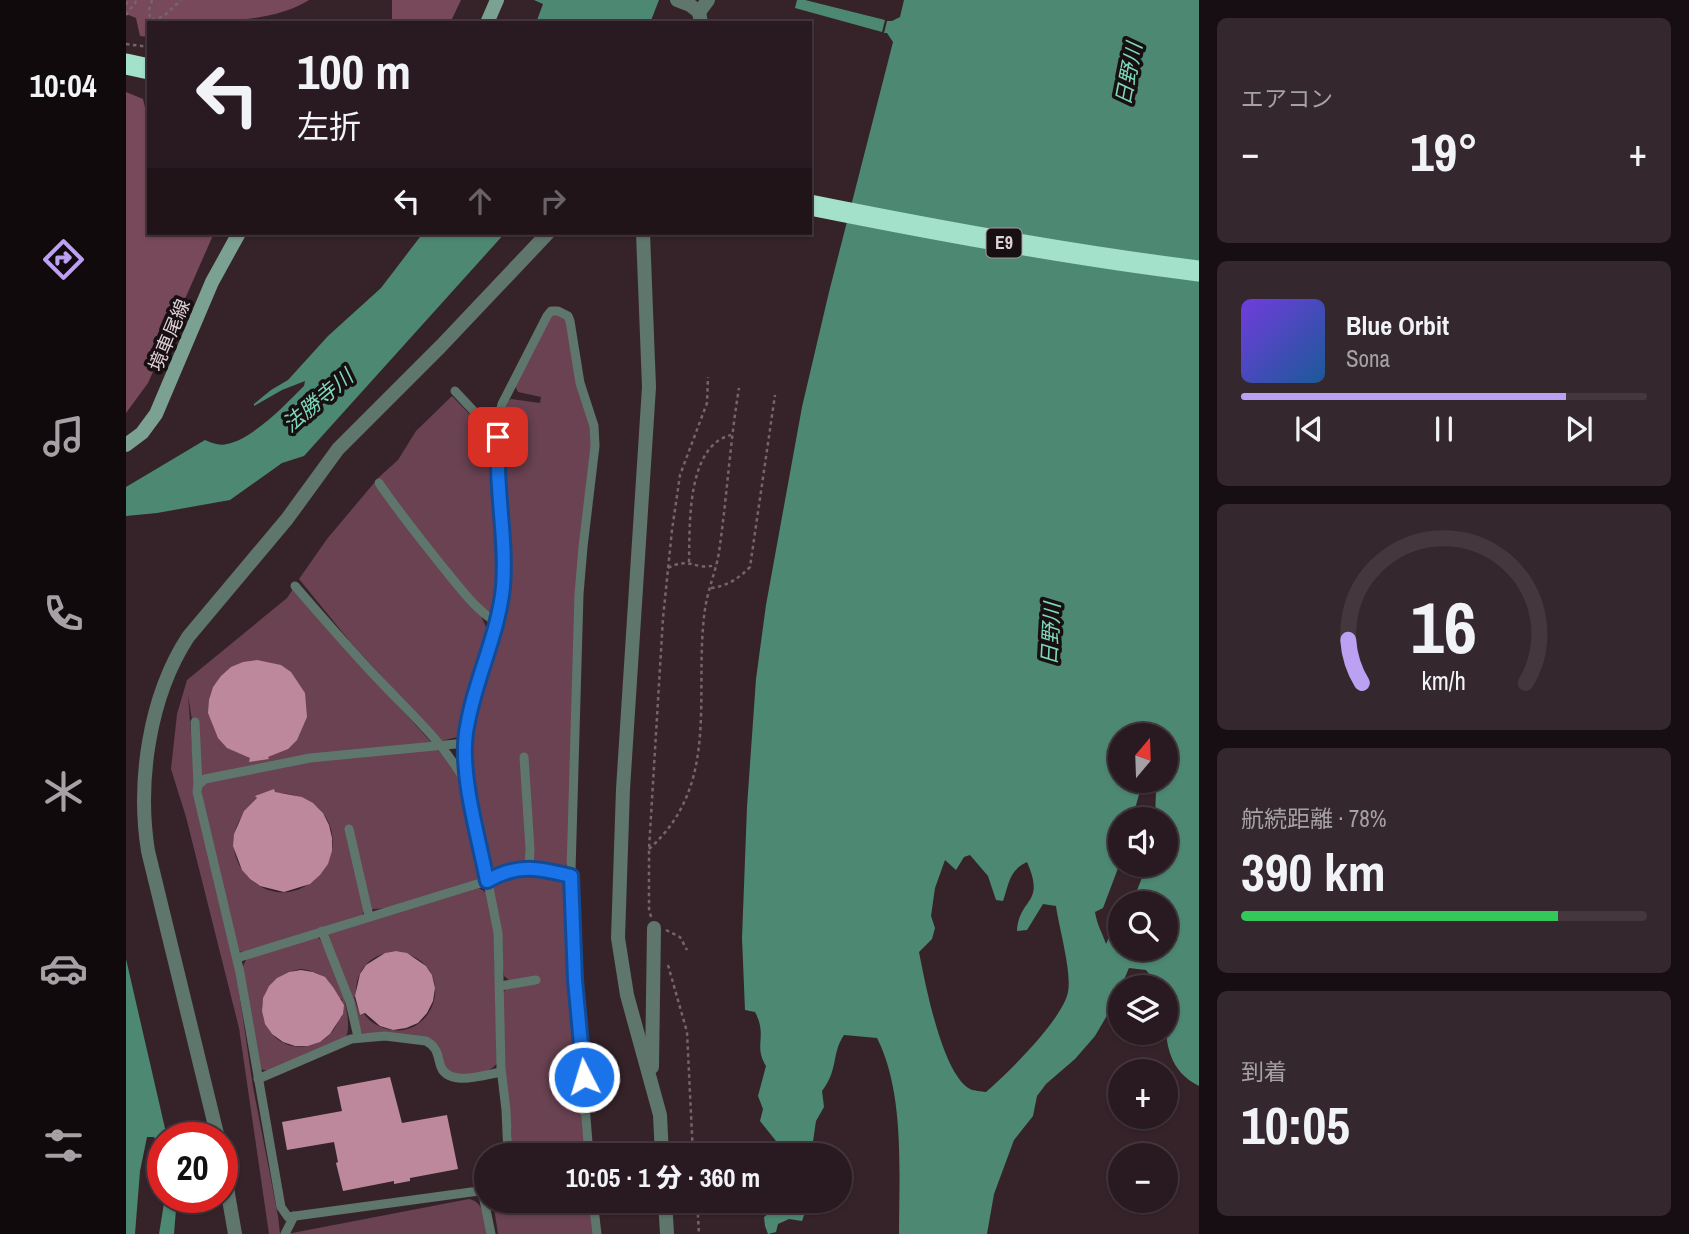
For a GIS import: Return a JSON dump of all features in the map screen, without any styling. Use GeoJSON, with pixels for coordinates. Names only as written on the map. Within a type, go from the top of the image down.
{"type":"FeatureCollection","features":[{"type":"Feature","properties":{"kind":"highway","name":"E9"},"geometry":{"type":"LineString","coordinates":[[812,205],[961,236],[1109,260],[1199,271]]}},
{"type":"Feature","properties":{"kind":"highway","name":"E9"},"geometry":{"type":"LineString","coordinates":[[812,214],[974,246],[1108,268],[1199,279]]}},
{"type":"Feature","properties":{"kind":"main road"},"geometry":{"type":"LineString","coordinates":[[488,21],[497,0]]}},
{"type":"Feature","properties":{"kind":"main road","name":"境車尾線"},"geometry":{"type":"LineString","coordinates":[[126,445],[142,433],[156,414],[212,282],[238,235]]}},
{"type":"Feature","properties":{"kind":"street"},"geometry":{"type":"LineString","coordinates":[[692,10],[708,0]]}},
{"type":"Feature","properties":{"kind":"street"},"geometry":{"type":"LineString","coordinates":[[214,1122],[143,824],[146,763],[162,690],[169,671],[188,637],[287,519],[338,449],[546,235]]}},
{"type":"Feature","properties":{"kind":"street"},"geometry":{"type":"LineString","coordinates":[[643,235],[649,387],[623,789],[618,938],[627,995],[660,1115],[661,1143]]}},
{"type":"Feature","properties":{"kind":"street"},"geometry":{"type":"LineString","coordinates":[[651,1083],[654,935]]}},
{"type":"Feature","properties":{"kind":"street"},"geometry":{"type":"LineString","coordinates":[[231,1213],[235,1233]]}},
{"type":"Feature","properties":{"kind":"street"},"geometry":{"type":"LineString","coordinates":[[666,1213],[667,1234]]}},
{"type":"Feature","properties":{"kind":"lane"},"geometry":{"type":"LineString","coordinates":[[507,1143],[501,1072],[498,933],[470,791],[466,743],[468,720],[496,622],[503,581],[499,416],[502,404],[551,311],[564,312],[570,321],[580,383],[594,426],[595,446],[579,594],[571,876],[575,980],[588,1143]]}},
{"type":"Feature","properties":{"kind":"lane"},"geometry":{"type":"LineString","coordinates":[[455,391],[498,437]]}},
{"type":"Feature","properties":{"kind":"lane"},"geometry":{"type":"LineString","coordinates":[[379,483],[404,520],[466,595],[482,614],[496,622]]}},
{"type":"Feature","properties":{"kind":"lane"},"geometry":{"type":"LineString","coordinates":[[295,586],[346,646],[441,745],[455,763],[470,791]]}},
{"type":"Feature","properties":{"kind":"lane"},"geometry":{"type":"LineString","coordinates":[[195,722],[197,792],[237,958],[281,1207],[288,1217],[474,1189]]}},
{"type":"Feature","properties":{"kind":"lane"},"geometry":{"type":"LineString","coordinates":[[198,785],[205,779],[310,758],[466,743]]}},
{"type":"Feature","properties":{"kind":"lane"},"geometry":{"type":"LineString","coordinates":[[524,757],[529,868]]}},
{"type":"Feature","properties":{"kind":"lane"},"geometry":{"type":"LineString","coordinates":[[349,830],[369,916]]}},
{"type":"Feature","properties":{"kind":"lane"},"geometry":{"type":"LineString","coordinates":[[237,958],[487,881],[499,874],[529,868],[571,876]]}},
{"type":"Feature","properties":{"kind":"lane"},"geometry":{"type":"LineString","coordinates":[[322,931],[350,1002],[358,1037]]}},
{"type":"Feature","properties":{"kind":"lane"},"geometry":{"type":"LineString","coordinates":[[500,986],[536,980]]}},
{"type":"Feature","properties":{"kind":"lane"},"geometry":{"type":"LineString","coordinates":[[258,1079],[358,1037],[426,1041],[437,1049],[441,1069],[454,1078],[501,1072]]}},
{"type":"Feature","properties":{"kind":"lane"},"geometry":{"type":"LineString","coordinates":[[488,1213],[491,1234]]}},
{"type":"Feature","properties":{"kind":"lane"},"geometry":{"type":"LineString","coordinates":[[595,1213],[597,1234]]}},
{"type":"Feature","properties":{"kind":"lane"},"geometry":{"type":"LineString","coordinates":[[285,1234],[294,1216]]}},
{"type":"Feature","properties":{"kind":"path"},"geometry":{"type":"LineString","coordinates":[[126,5],[128,0]]}},
{"type":"Feature","properties":{"kind":"path"},"geometry":{"type":"LineString","coordinates":[[126,15],[137,0]]}},
{"type":"Feature","properties":{"kind":"path"},"geometry":{"type":"LineString","coordinates":[[152,0],[150,18],[155,20],[165,15],[181,0]]}},
{"type":"Feature","properties":{"kind":"path"},"geometry":{"type":"LineString","coordinates":[[692,1143],[687,1032],[668,963],[654,935],[649,909],[649,849],[668,568],[680,475],[707,403],[708,377]]}},
{"type":"Feature","properties":{"kind":"path"},"geometry":{"type":"LineString","coordinates":[[649,849],[659,840],[685,804],[697,767],[705,607],[716,565],[739,388]]}},
{"type":"Feature","properties":{"kind":"path"},"geometry":{"type":"LineString","coordinates":[[710,588],[723,586],[739,578],[750,567],[775,395]]}},
{"type":"Feature","properties":{"kind":"path"},"geometry":{"type":"LineString","coordinates":[[689,562],[690,512],[701,461],[709,447],[721,438],[732,435]]}},
{"type":"Feature","properties":{"kind":"path"},"geometry":{"type":"LineString","coordinates":[[668,568],[689,562],[698,567],[716,565]]}},
{"type":"Feature","properties":{"kind":"path"},"geometry":{"type":"LineString","coordinates":[[654,935],[674,932],[687,950]]}},
{"type":"Feature","properties":{"kind":"path"},"geometry":{"type":"LineString","coordinates":[[697,1213],[699,1234]]}},
{"type":"Feature","properties":{"kind":"shaded area"},"geometry":{"type":"Polygon","coordinates":[[[126,0],[309,0],[274,14],[232,21],[147,21],[147,37],[140,36],[136,18],[126,14],[126,0]]]}},
{"type":"Feature","properties":{"kind":"shaded area"},"geometry":{"type":"Polygon","coordinates":[[[392,0],[461,0],[451,21],[392,21],[392,0]]]}},
{"type":"Feature","properties":{"kind":"shaded area"},"geometry":{"type":"Polygon","coordinates":[[[126,92],[143,99],[147,116],[147,235],[213,235],[148,383],[126,413],[126,92]]]}},
{"type":"Feature","properties":{"kind":"shaded area"},"geometry":{"type":"Polygon","coordinates":[[[555,313],[566,320],[592,432],[584,513],[568,863],[562,869],[536,867],[527,859],[521,866],[495,873],[490,872],[473,797],[469,733],[502,608],[501,420],[511,399],[540,403],[541,397],[518,392],[515,386],[549,319],[555,313]]]}},
{"type":"Feature","properties":{"kind":"shaded area"},"geometry":{"type":"Polygon","coordinates":[[[452,396],[495,444],[499,585],[494,611],[485,612],[401,512],[377,479],[398,460],[416,431],[452,396]]]}},
{"type":"Feature","properties":{"kind":"shaded area"},"geometry":{"type":"Polygon","coordinates":[[[374,483],[481,616],[488,631],[488,640],[462,736],[441,741],[352,644],[299,579],[327,539],[374,483]]]}},
{"type":"Feature","properties":{"kind":"shaded area"},"geometry":{"type":"Polygon","coordinates":[[[293,589],[431,742],[308,756],[201,778],[188,695],[194,774],[233,951],[253,1087],[278,1216],[280,1234],[269,1234],[239,1028],[186,817],[171,769],[177,714],[187,680],[287,598],[293,589]]]}},
{"type":"Feature","properties":{"kind":"shaded area"},"geometry":{"type":"Polygon","coordinates":[[[435,748],[457,774],[470,806],[483,874],[479,881],[387,908],[364,910],[362,916],[239,951],[207,831],[201,788],[205,783],[312,761],[435,748]],[[274,790],[256,797],[258,799],[241,818],[234,837],[236,856],[244,873],[258,885],[275,892],[294,891],[313,881],[328,863],[332,849],[330,825],[318,808],[309,801],[276,793],[274,790]]]}},
{"type":"Feature","properties":{"kind":"shaded area"},"geometry":{"type":"Polygon","coordinates":[[[523,871],[562,877],[568,883],[586,1143],[512,1143],[504,1076],[503,993],[506,989],[538,984],[538,976],[509,980],[504,976],[492,885],[494,881],[523,871]]]}},
{"type":"Feature","properties":{"kind":"shaded area"},"geometry":{"type":"Polygon","coordinates":[[[479,888],[487,893],[494,933],[497,1063],[481,1073],[451,1073],[445,1071],[439,1046],[431,1040],[362,1033],[328,934],[479,888]],[[396,951],[379,956],[366,965],[358,978],[354,997],[360,1015],[364,1014],[387,1029],[404,1030],[418,1024],[429,1013],[435,984],[429,970],[416,958],[396,951]]]}},
{"type":"Feature","properties":{"kind":"shaded area"},"geometry":{"type":"Polygon","coordinates":[[[318,937],[341,987],[348,1017],[345,1039],[268,1071],[260,1069],[242,968],[248,956],[318,937]],[[301,969],[281,976],[268,988],[263,1003],[264,1018],[270,1031],[281,1042],[296,1046],[323,1040],[342,1017],[342,999],[339,1000],[325,978],[301,969]]]}},
{"type":"Feature","properties":{"kind":"shaded area"},"geometry":{"type":"Polygon","coordinates":[[[469,1199],[474,1201],[474,1213],[482,1213],[487,1234],[287,1234],[469,1199]]]}},
{"type":"Feature","properties":{"kind":"shaded area"},"geometry":{"type":"Polygon","coordinates":[[[495,1213],[592,1213],[594,1234],[498,1234],[495,1213]]]}},
{"type":"Feature","properties":{"kind":"water"},"geometry":{"type":"Polygon","coordinates":[[[534,0],[659,0],[651,21],[537,21],[543,4],[534,0]]]}},
{"type":"Feature","properties":{"kind":"water"},"geometry":{"type":"Polygon","coordinates":[[[797,0],[885,20],[882,32],[795,8],[797,0]]]}},
{"type":"Feature","properties":{"kind":"water","name":"日野川"},"geometry":{"type":"Polygon","coordinates":[[[904,0],[1199,0],[1199,1086],[1186,1078],[1178,1068],[1178,1059],[1173,1059],[1168,1045],[1178,1045],[1178,975],[1150,975],[1146,970],[1129,968],[1126,975],[1108,975],[1108,1014],[1095,1036],[1037,1096],[1033,1116],[1014,1140],[994,1194],[987,1234],[899,1234],[899,1134],[892,1083],[877,1038],[844,1035],[837,1049],[831,1076],[822,1091],[824,1107],[816,1121],[813,1143],[776,1143],[760,1121],[763,1109],[758,1096],[766,1066],[762,1059],[759,1020],[755,1012],[745,1010],[742,938],[747,807],[756,679],[766,605],[802,407],[893,42],[887,33],[884,33],[887,21],[900,17],[904,0]],[[970,855],[964,857],[956,870],[945,860],[935,888],[931,916],[935,928],[932,939],[919,952],[936,1026],[951,1065],[960,1080],[970,1089],[986,1092],[1046,1030],[1064,1003],[1069,983],[1056,906],[1043,904],[1027,930],[1017,931],[1022,912],[1033,894],[1034,886],[1027,862],[1013,873],[1003,901],[996,900],[988,876],[970,855]]]}},
{"type":"Feature","properties":{"kind":"water","name":"法勝寺川"},"geometry":{"type":"Polygon","coordinates":[[[421,235],[503,235],[304,456],[282,463],[230,500],[126,516],[126,487],[205,440],[224,445],[237,441],[268,420],[304,386],[305,381],[254,404],[288,380],[328,336],[381,288],[421,235]]]}},
{"type":"Feature","properties":{"kind":"water"},"geometry":{"type":"Polygon","coordinates":[[[126,959],[164,1122],[147,1122],[135,1234],[126,1234],[126,959]]]}},
{"type":"Feature","properties":{"kind":"water"},"geometry":{"type":"Polygon","coordinates":[[[162,1213],[176,1213],[174,1234],[159,1234],[162,1213]]]}},
{"type":"Feature","properties":{"kind":"water"},"geometry":{"type":"Polygon","coordinates":[[[769,1213],[805,1213],[802,1221],[789,1219],[778,1224],[776,1232],[768,1234],[764,1217],[769,1213]]]}},
{"type":"Feature","properties":{"kind":"building"},"geometry":{"type":"Polygon","coordinates":[[[257,660],[281,665],[291,672],[305,693],[307,717],[297,740],[288,749],[268,757],[269,759],[249,762],[250,758],[227,748],[218,738],[208,713],[209,700],[213,687],[231,667],[257,660]]]}},
{"type":"Feature","properties":{"kind":"building"},"geometry":{"type":"Polygon","coordinates":[[[274,789],[275,792],[302,797],[313,803],[323,813],[332,838],[328,864],[320,875],[310,884],[284,892],[260,886],[250,879],[242,870],[233,846],[234,834],[244,811],[257,798],[255,796],[274,789]]]}},
{"type":"Feature","properties":{"kind":"building"},"geometry":{"type":"Polygon","coordinates":[[[385,953],[407,953],[426,966],[432,975],[435,988],[433,1001],[418,1023],[393,1030],[380,1026],[365,1013],[360,1015],[355,996],[360,974],[366,965],[385,953]]]}},
{"type":"Feature","properties":{"kind":"building"},"geometry":{"type":"Polygon","coordinates":[[[301,970],[325,977],[344,1005],[343,1014],[330,1034],[320,1042],[308,1046],[283,1042],[272,1034],[265,1024],[262,1011],[263,998],[269,986],[289,972],[301,970]]]}},
{"type":"Feature","properties":{"kind":"building"},"geometry":{"type":"Polygon","coordinates":[[[390,1077],[402,1123],[447,1115],[458,1169],[410,1178],[410,1181],[394,1184],[394,1181],[343,1191],[334,1142],[287,1150],[282,1122],[342,1111],[337,1087],[390,1077]]]}},
{"type":"Feature","properties":{"kind":"route"},"geometry":{"type":"LineString","coordinates":[[498,437],[503,581],[490,648],[468,720],[467,772],[487,881],[499,874],[525,867],[571,876],[575,980],[584,1077]]}}]}
